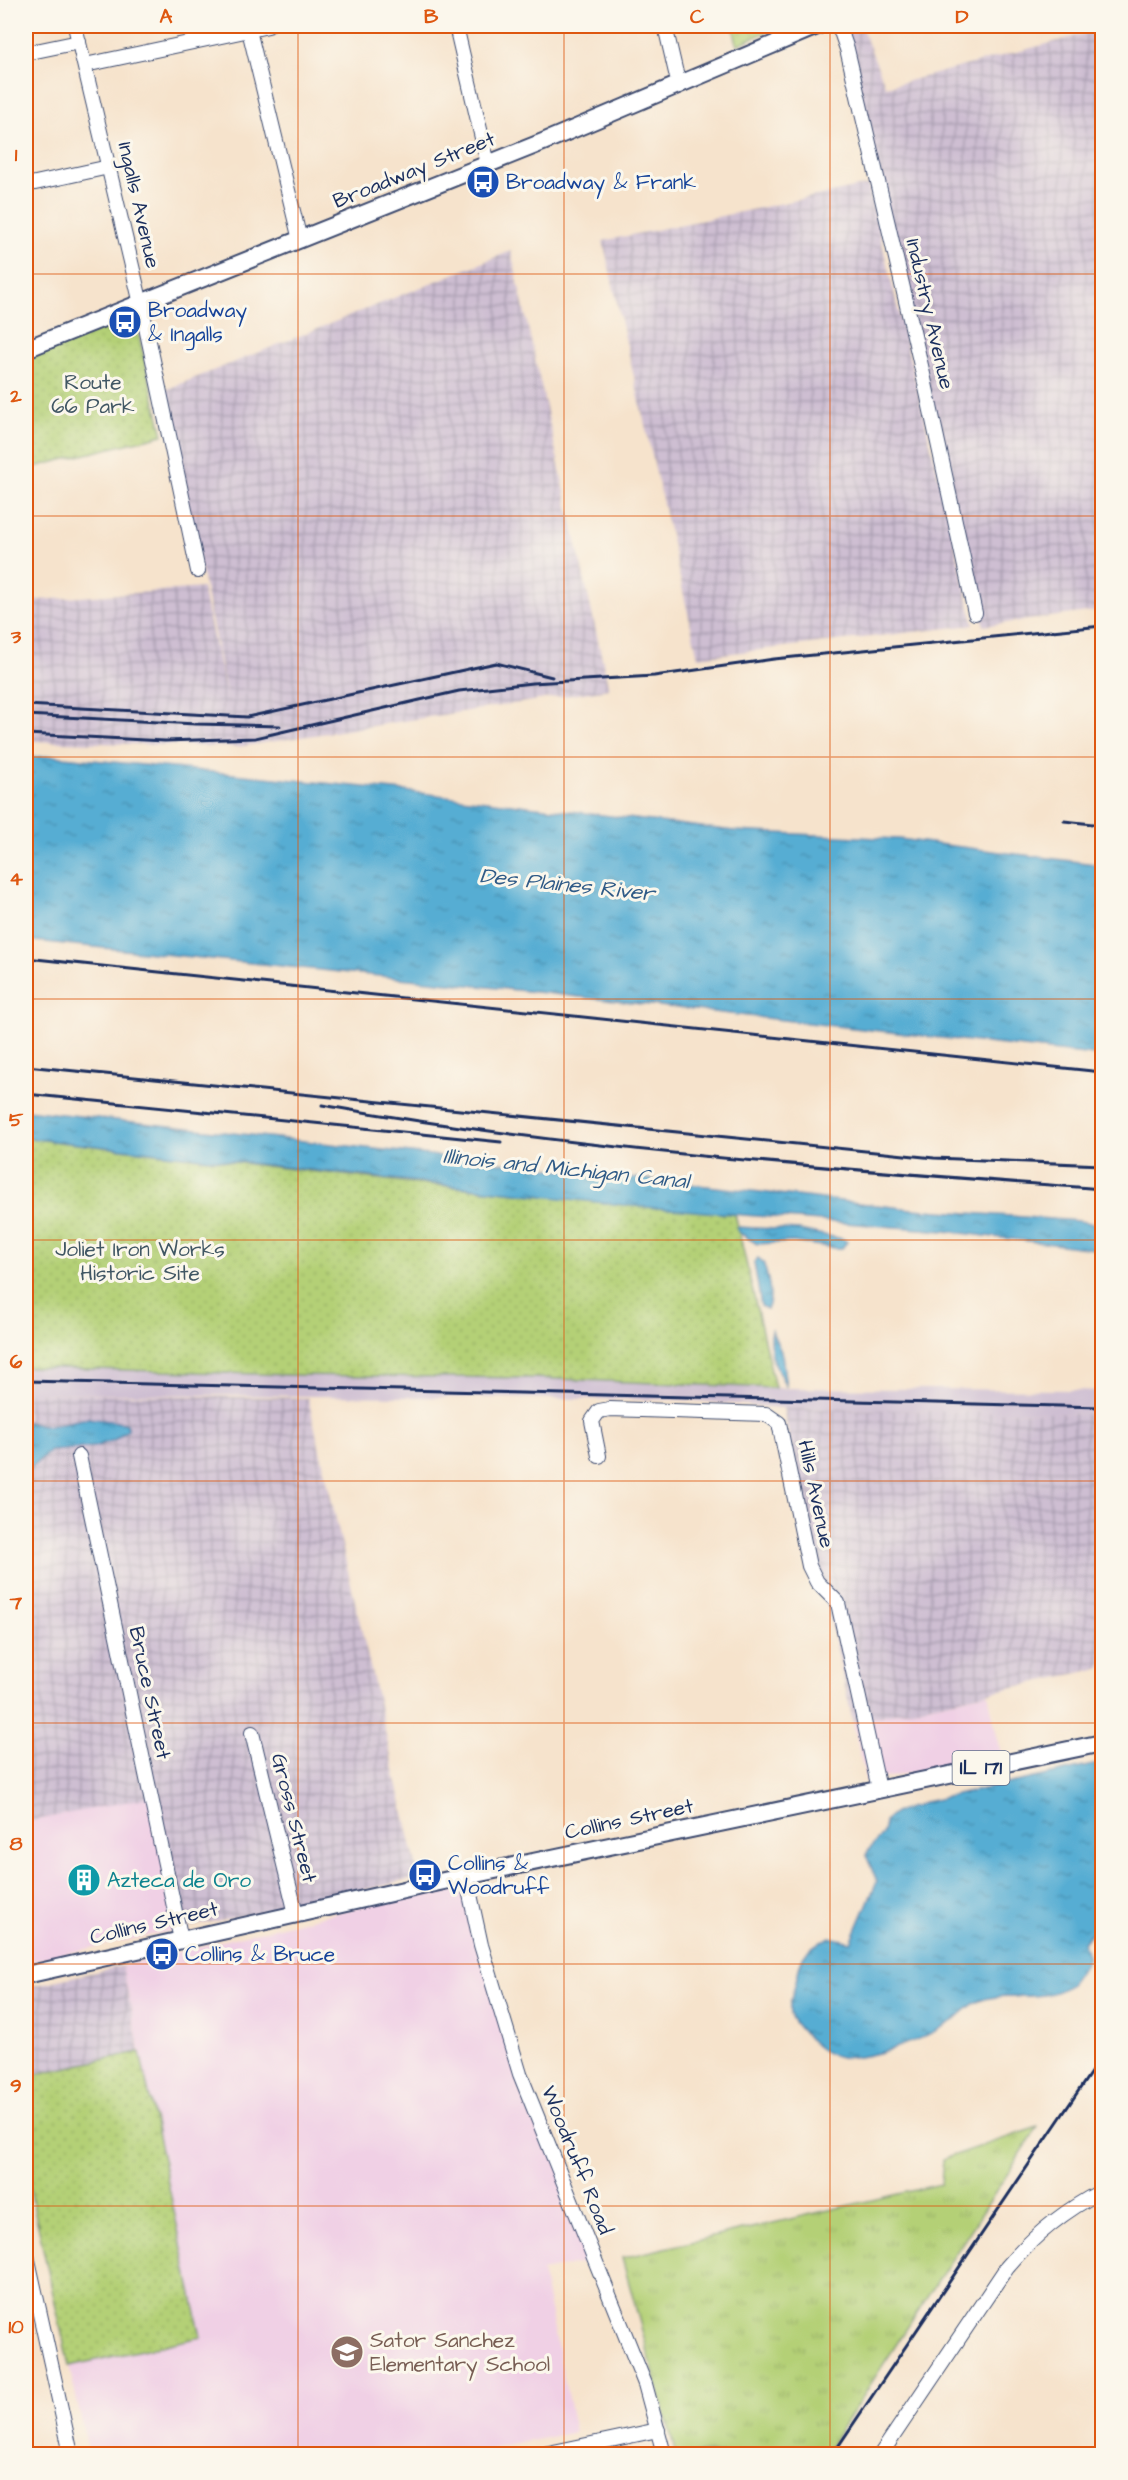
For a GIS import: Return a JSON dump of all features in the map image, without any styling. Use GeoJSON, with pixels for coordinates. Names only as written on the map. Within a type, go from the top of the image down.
{"type":"FeatureCollection","features":[{"type":"Feature","properties":{"kind":"main road","name":"Broadway Street"},"geometry":{"type":"LineString","coordinates":[[26,349],[680,86],[817,26]]}},
{"type":"Feature","properties":{"kind":"main road","name":"Collins Street"},"geometry":{"type":"LineString","coordinates":[[26,1975],[466,1876],[1102,1743]]}},
{"type":"Feature","properties":{"kind":"street","name":"Ingalls Avenue"},"geometry":{"type":"LineString","coordinates":[[75,26],[141,304],[198,571]]}},
{"type":"Feature","properties":{"kind":"street"},"geometry":{"type":"LineString","coordinates":[[85,65],[248,27],[268,26]]}},
{"type":"Feature","properties":{"kind":"street"},"geometry":{"type":"LineString","coordinates":[[456,26],[488,164]]}},
{"type":"Feature","properties":{"kind":"street"},"geometry":{"type":"LineString","coordinates":[[665,26],[680,86]]}},
{"type":"Feature","properties":{"kind":"street","name":"Industry Avenue"},"geometry":{"type":"LineString","coordinates":[[839,26],[847,49],[923,374],[975,613]]}},
{"type":"Feature","properties":{"kind":"street"},"geometry":{"type":"LineString","coordinates":[[248,27],[300,240]]}},
{"type":"Feature","properties":{"kind":"street"},"geometry":{"type":"LineString","coordinates":[[26,53],[79,42]]}},
{"type":"Feature","properties":{"kind":"street"},"geometry":{"type":"LineString","coordinates":[[26,185],[108,167]]}},
{"type":"Feature","properties":{"kind":"street","name":"Hills Avenue"},"geometry":{"type":"LineString","coordinates":[[599,1456],[592,1421],[599,1411],[610,1409],[766,1414],[779,1423],[809,1566],[817,1582],[838,1603],[879,1790]]}},
{"type":"Feature","properties":{"kind":"street","name":"Bruce Street"},"geometry":{"type":"LineString","coordinates":[[79,1456],[181,1940]]}},
{"type":"Feature","properties":{"kind":"street","name":"Gross Street"},"geometry":{"type":"LineString","coordinates":[[252,1733],[296,1914]]}},
{"type":"Feature","properties":{"kind":"street","name":"Woodruff Road"},"geometry":{"type":"LineString","coordinates":[[466,1876],[481,1946],[520,2074],[645,2384],[664,2454]]}},
{"type":"Feature","properties":{"kind":"street"},"geometry":{"type":"LineString","coordinates":[[880,2454],[1021,2251],[1051,2223],[1102,2191]]}},
{"type":"Feature","properties":{"kind":"street"},"geometry":{"type":"LineString","coordinates":[[26,2251],[29,2280],[71,2454]]}},
{"type":"Feature","properties":{"kind":"street"},"geometry":{"type":"LineString","coordinates":[[544,2454],[658,2430]]}},
{"type":"Feature","properties":{"kind":"shaded area"},"geometry":{"type":"Polygon","coordinates":[[[861,26],[886,87],[1102,29],[1102,610],[984,626],[842,34],[861,26]]]}},
{"type":"Feature","properties":{"kind":"shaded area"},"geometry":{"type":"Polygon","coordinates":[[[868,185],[974,625],[698,657],[603,241],[868,185]]]}},
{"type":"Feature","properties":{"kind":"shaded area"},"geometry":{"type":"Polygon","coordinates":[[[511,251],[609,689],[237,747],[26,741],[26,601],[202,588],[228,702],[165,390],[511,251]]]}},
{"type":"Feature","properties":{"kind":"shaded area"},"geometry":{"type":"Polygon","coordinates":[[[26,1367],[290,1375],[532,1378],[775,1388],[1102,1391],[1102,1414],[783,1408],[681,1400],[26,1393],[26,1367]]]}},
{"type":"Feature","properties":{"kind":"shaded area"},"geometry":{"type":"Polygon","coordinates":[[[26,1393],[308,1398],[419,1878],[179,1929],[154,1796],[26,1822],[26,1393]]]}},
{"type":"Feature","properties":{"kind":"shaded area"},"geometry":{"type":"Polygon","coordinates":[[[783,1408],[1102,1414],[1102,1668],[853,1722],[783,1408]]]}},
{"type":"Feature","properties":{"kind":"shaded area"},"geometry":{"type":"Polygon","coordinates":[[[988,1693],[1001,1754],[866,1782],[853,1722],[988,1693]]]}},
{"type":"Feature","properties":{"kind":"shaded area"},"geometry":{"type":"Polygon","coordinates":[[[154,1795],[179,1929],[26,1962],[26,1822],[154,1795]]]}},
{"type":"Feature","properties":{"kind":"shaded area"},"geometry":{"type":"Polygon","coordinates":[[[463,1881],[477,1946],[594,2261],[542,2271],[575,2432],[467,2454],[89,2454],[69,2366],[201,2337],[122,1966],[463,1881]]]}},
{"type":"Feature","properties":{"kind":"shaded area"},"geometry":{"type":"Polygon","coordinates":[[[122,1966],[140,2052],[26,2076],[26,1987],[122,1966]]]}},
{"type":"Feature","properties":{"kind":"green space"},"geometry":{"type":"Polygon","coordinates":[[[733,26],[780,26],[737,45],[733,26]]]}},
{"type":"Feature","properties":{"kind":"green space","name":"Route 66 Park"},"geometry":{"type":"Polygon","coordinates":[[[134,316],[163,435],[26,469],[26,360],[134,316]]]}},
{"type":"Feature","properties":{"kind":"green space","name":"Joliet Iron Works Historic Site"},"geometry":{"type":"Polygon","coordinates":[[[26,1138],[403,1182],[735,1214],[775,1388],[532,1378],[290,1375],[26,1367],[26,1138]]]}},
{"type":"Feature","properties":{"kind":"green space"},"geometry":{"type":"Polygon","coordinates":[[[140,2052],[201,2337],[69,2366],[26,2172],[26,2076],[140,2052]]]}},
{"type":"Feature","properties":{"kind":"green space"},"geometry":{"type":"Polygon","coordinates":[[[1038,2127],[825,2454],[676,2454],[622,2258],[941,2184],[943,2159],[1038,2127]]]}},
{"type":"Feature","properties":{"kind":"water","name":"Des Plaines River"},"geometry":{"type":"Polygon","coordinates":[[[53,756],[404,791],[734,831],[899,839],[1102,865],[1102,1056],[536,992],[26,940],[26,758],[53,756]]]}},
{"type":"Feature","properties":{"kind":"water","name":"Illinois and Michigan Canal"},"geometry":{"type":"Polygon","coordinates":[[[26,1110],[912,1209],[1079,1221],[1102,1225],[1102,1250],[945,1231],[632,1206],[26,1138],[26,1110]]]}},
{"type":"Feature","properties":{"kind":"water"},"geometry":{"type":"Polygon","coordinates":[[[736,1227],[799,1230],[843,1239],[847,1242],[842,1248],[793,1242],[757,1244],[738,1232],[736,1227]]]}},
{"type":"Feature","properties":{"kind":"water"},"geometry":{"type":"Polygon","coordinates":[[[758,1258],[763,1262],[769,1286],[770,1299],[767,1309],[761,1306],[754,1262],[758,1258]]]}},
{"type":"Feature","properties":{"kind":"water"},"geometry":{"type":"Polygon","coordinates":[[[771,1329],[782,1354],[786,1387],[771,1356],[771,1329]]]}},
{"type":"Feature","properties":{"kind":"water"},"geometry":{"type":"Polygon","coordinates":[[[88,1418],[127,1424],[128,1429],[114,1440],[94,1447],[50,1451],[26,1472],[26,1422],[49,1426],[88,1418]]]}},
{"type":"Feature","properties":{"kind":"water"},"geometry":{"type":"Polygon","coordinates":[[[1102,1763],[1102,1922],[1097,1924],[1083,1943],[1088,1958],[1070,1984],[1049,1994],[988,1998],[970,2006],[951,2022],[927,2035],[895,2048],[863,2056],[831,2055],[806,2036],[795,2024],[790,2014],[791,1997],[803,1957],[812,1947],[830,1937],[851,1942],[877,1881],[866,1855],[883,1833],[885,1821],[895,1813],[925,1802],[1102,1763]]]}},
{"type":"Feature","properties":{"kind":"railway"},"geometry":{"type":"LineString","coordinates":[[26,734],[165,741],[255,738],[459,691],[532,683],[654,676],[774,659],[1102,626]]}},
{"type":"Feature","properties":{"kind":"railway"},"geometry":{"type":"LineString","coordinates":[[26,705],[247,717],[496,663],[552,677]]}},
{"type":"Feature","properties":{"kind":"railway"},"geometry":{"type":"LineString","coordinates":[[26,715],[280,726]]}},
{"type":"Feature","properties":{"kind":"railway"},"geometry":{"type":"LineString","coordinates":[[1064,821],[1102,825]]}},
{"type":"Feature","properties":{"kind":"railway"},"geometry":{"type":"LineString","coordinates":[[26,958],[1102,1072]]}},
{"type":"Feature","properties":{"kind":"railway"},"geometry":{"type":"LineString","coordinates":[[26,1066],[934,1158],[1102,1165]]}},
{"type":"Feature","properties":{"kind":"railway"},"geometry":{"type":"LineString","coordinates":[[26,1094],[501,1142]]}},
{"type":"Feature","properties":{"kind":"railway"},"geometry":{"type":"LineString","coordinates":[[322,1105],[419,1121],[613,1147],[809,1166],[1102,1189]]}},
{"type":"Feature","properties":{"kind":"railway"},"geometry":{"type":"LineString","coordinates":[[26,1381],[1102,1407]]}},
{"type":"Feature","properties":{"kind":"railway"},"geometry":{"type":"LineString","coordinates":[[833,2454],[1102,2056]]}},
{"type":"Feature","properties":{"kind":"place","name":"Broadway & Frank"},"geometry":{"type":"Point","coordinates":[483,182]}},
{"type":"Feature","properties":{"kind":"place","name":"Broadway & Ingalls"},"geometry":{"type":"Point","coordinates":[125,322]}},
{"type":"Feature","properties":{"kind":"place","name":"Collins & Woodruff"},"geometry":{"type":"Point","coordinates":[425,1875]}},
{"type":"Feature","properties":{"kind":"place","name":"Azteca de Oro"},"geometry":{"type":"Point","coordinates":[84,1880]}},
{"type":"Feature","properties":{"kind":"place","name":"Collins & Bruce"},"geometry":{"type":"Point","coordinates":[162,1954]}},
{"type":"Feature","properties":{"kind":"place","name":"Sator Sanchez Elementary School"},"geometry":{"type":"Point","coordinates":[347,2352]}}]}
